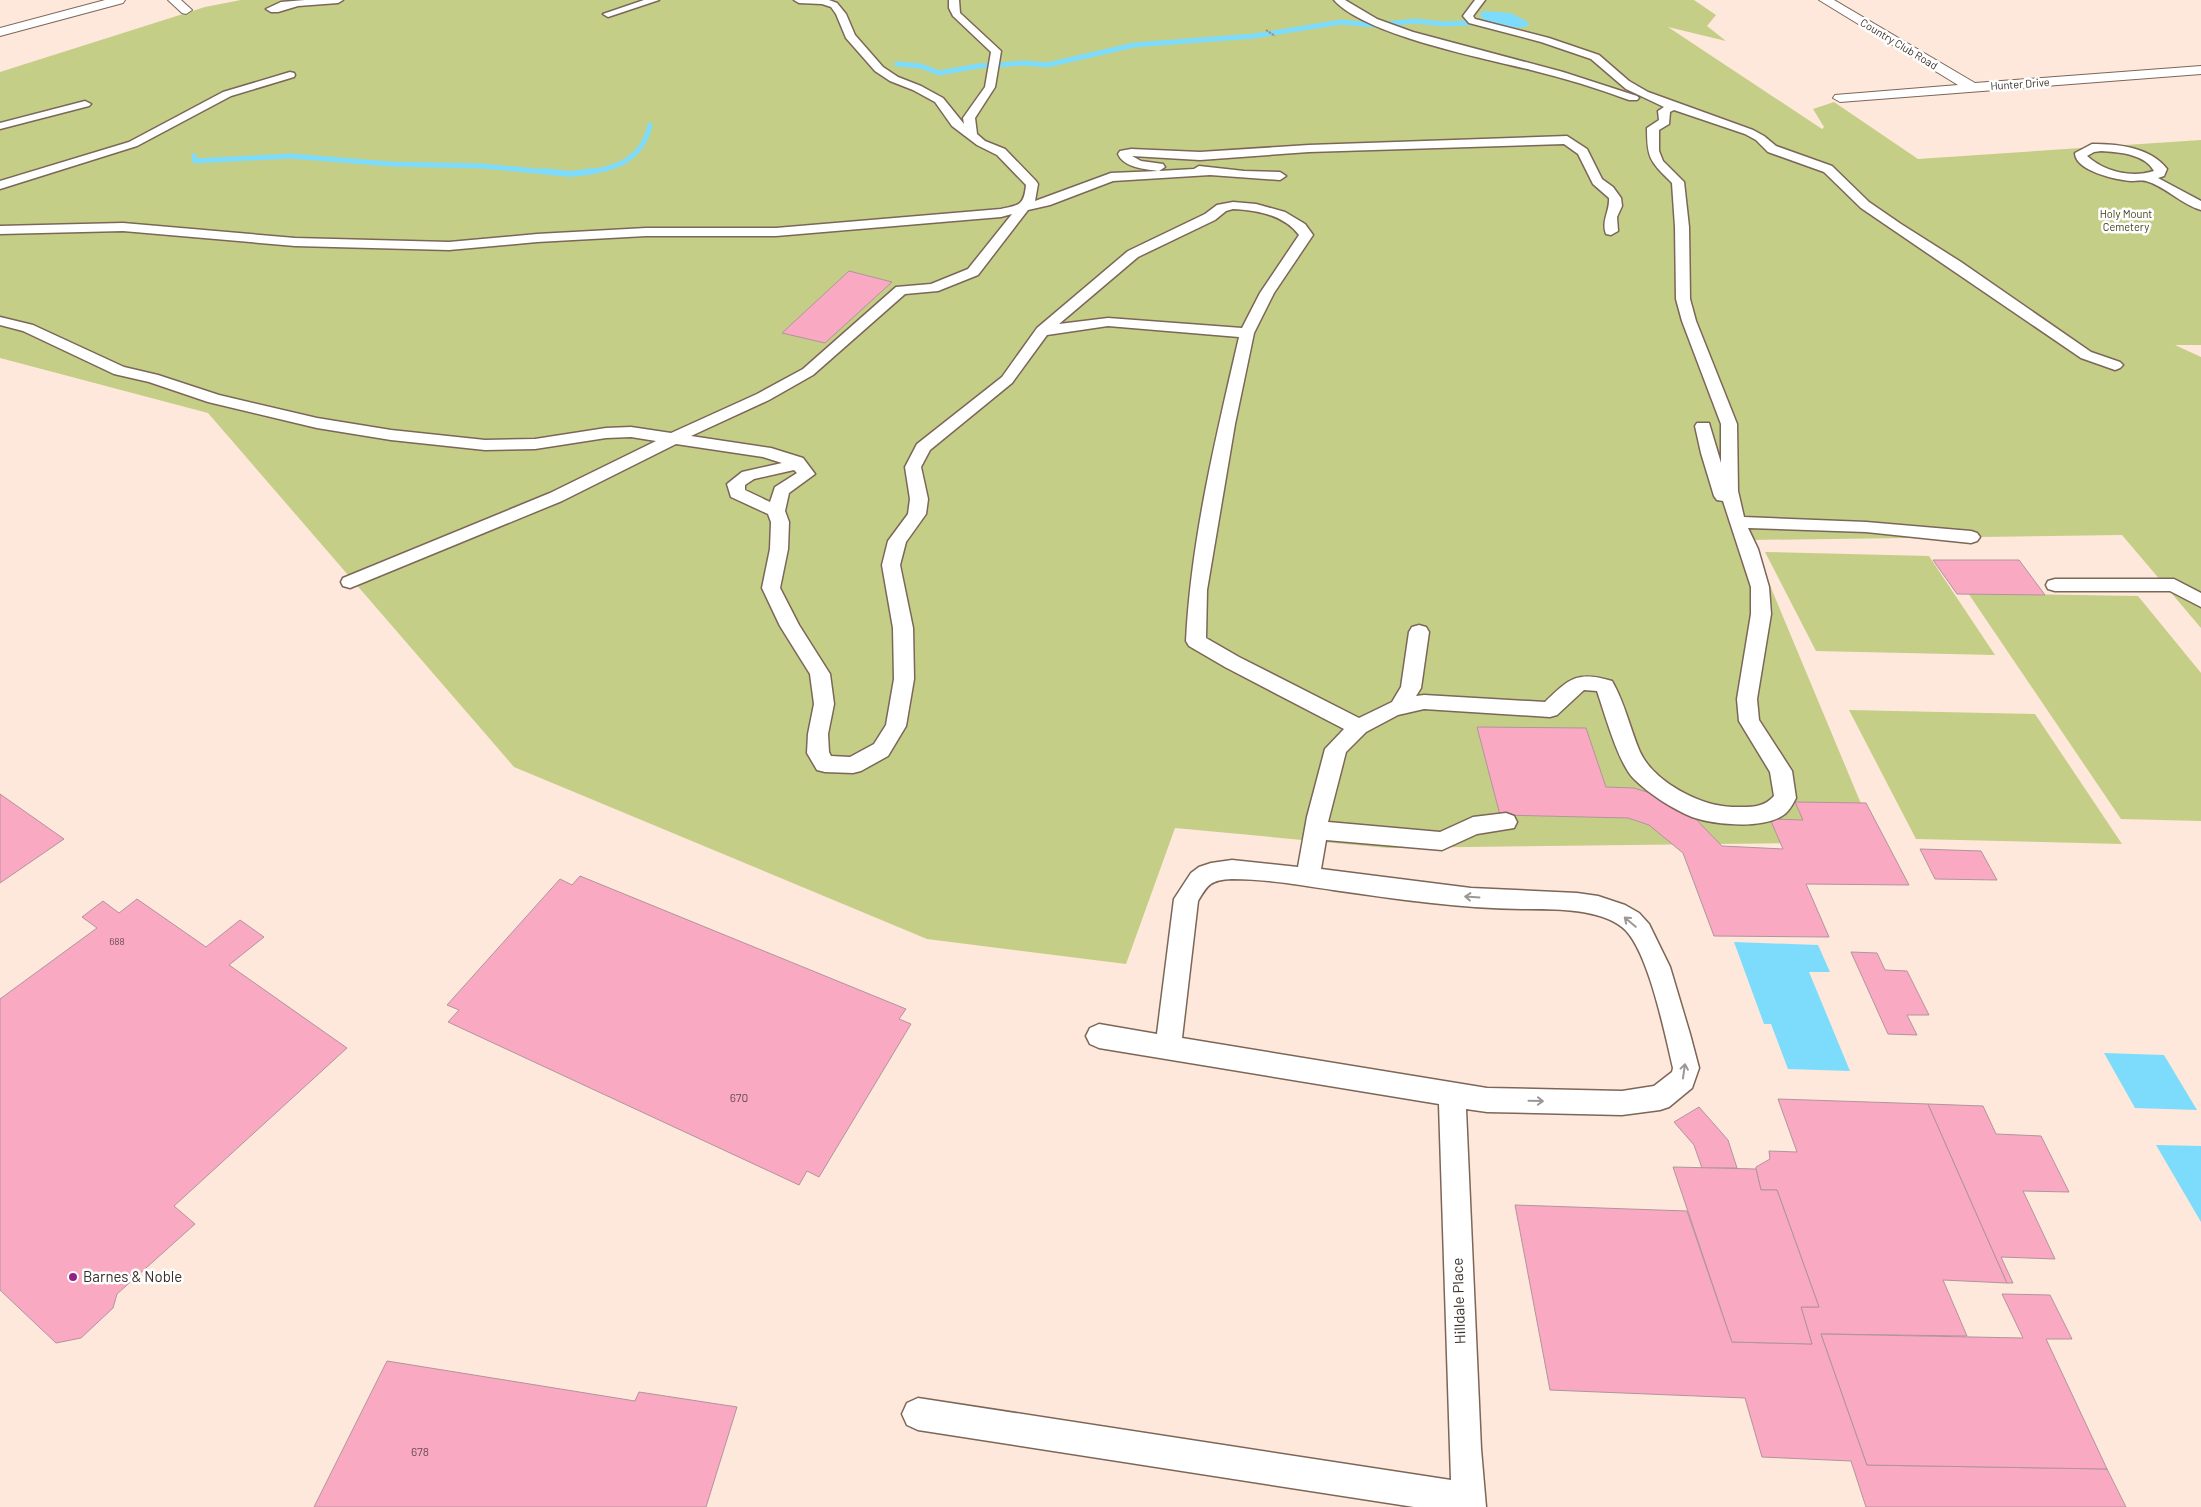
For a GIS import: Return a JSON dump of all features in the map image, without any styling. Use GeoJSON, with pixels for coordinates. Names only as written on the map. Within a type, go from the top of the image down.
{"type":"FeatureCollection","features":[{"type":"Feature","properties":{"kind":"street"},"geometry":{"type":"LineString","coordinates":[[0,32],[119,0]]}},
{"type":"Feature","properties":{"kind":"street"},"geometry":{"type":"LineString","coordinates":[[174,0],[186,10]]}},
{"type":"Feature","properties":{"kind":"street","name":"Country Club Road"},"geometry":{"type":"LineString","coordinates":[[1825,0],[1973,88]]}},
{"type":"Feature","properties":{"kind":"street","name":"Hunter Drive"},"geometry":{"type":"LineString","coordinates":[[1840,98],[2201,70]]}},
{"type":"Feature","properties":{"kind":"lane"},"geometry":{"type":"LineString","coordinates":[[294,5],[338,0]]}},
{"type":"Feature","properties":{"kind":"lane"},"geometry":{"type":"LineString","coordinates":[[608,14],[654,0]]}},
{"type":"Feature","properties":{"kind":"lane"},"geometry":{"type":"LineString","coordinates":[[350,582],[556,497],[672,439],[763,398],[808,372],[901,290],[934,288],[973,272],[1031,198],[1032,184],[1001,152],[981,143],[956,124],[939,100],[879,70],[850,36],[841,14],[834,5],[799,0]]}},
{"type":"Feature","properties":{"kind":"lane"},"geometry":{"type":"LineString","coordinates":[[954,0],[956,14],[996,51],[990,87],[969,118],[971,135]]}},
{"type":"Feature","properties":{"kind":"lane"},"geometry":{"type":"LineString","coordinates":[[1339,0],[1376,23],[1468,51],[1549,71],[1650,104],[1672,107]]}},
{"type":"Feature","properties":{"kind":"lane"},"geometry":{"type":"LineString","coordinates":[[1480,0],[1468,16],[1472,21],[1545,40],[1595,57],[1615,77],[1630,87],[1672,107],[1749,132],[1760,138],[1772,150],[1828,169],[1865,205],[1896,227],[1956,265],[2086,355],[2114,365]]}},
{"type":"Feature","properties":{"kind":"lane"},"geometry":{"type":"LineString","coordinates":[[0,185],[133,144],[227,94],[290,75]]}},
{"type":"Feature","properties":{"kind":"lane"},"geometry":{"type":"LineString","coordinates":[[0,126],[85,104]]}},
{"type":"Feature","properties":{"kind":"lane"},"geometry":{"type":"LineString","coordinates":[[1672,107],[1664,111],[1665,122],[1653,128],[1653,151],[1658,162],[1678,182],[1682,227],[1683,299],[1689,322],[1729,424],[1729,491],[1737,522]]}},
{"type":"Feature","properties":{"kind":"lane"},"geometry":{"type":"LineString","coordinates":[[1280,176],[1244,175],[1138,164],[1125,157],[1124,154],[1199,156],[1234,152],[1316,148],[1413,147],[1568,140],[1583,152],[1597,181],[1609,190],[1615,198],[1616,206],[1611,217],[1611,232]]}},
{"type":"Feature","properties":{"kind":"lane"},"geometry":{"type":"LineString","coordinates":[[2148,177],[2160,173],[2162,168],[2156,162],[2142,155],[2103,148],[2092,148],[2081,153],[2081,157],[2085,162],[2106,172],[2132,177],[2148,177],[2201,206]]}},
{"type":"Feature","properties":{"kind":"lane"},"geometry":{"type":"LineString","coordinates":[[0,230],[123,227],[295,242],[449,246],[536,238],[646,232],[776,232],[1001,213],[1059,198],[1111,177],[1214,171]]}},
{"type":"Feature","properties":{"kind":"lane"},"geometry":{"type":"LineString","coordinates":[[0,321],[28,328],[119,371],[153,378],[214,399],[316,423],[392,435],[485,445],[534,444],[606,433],[631,432],[765,452],[796,462],[807,474],[781,491],[776,511],[780,522],[779,549],[771,588],[790,626],[820,674],[824,704],[818,734],[818,754],[825,764],[853,765],[881,750],[896,726],[904,679],[903,628],[891,565],[897,541],[917,514],[919,499],[913,467],[923,447],[1007,380],[1042,331],[1133,254],[1210,217],[1220,208],[1230,206],[1263,208],[1294,220],[1306,235],[1267,293],[1247,333],[1227,424],[1198,590],[1196,641],[1232,662],[1359,727]]}},
{"type":"Feature","properties":{"kind":"lane"},"geometry":{"type":"LineString","coordinates":[[1042,331],[1108,322],[1247,333]]}},
{"type":"Feature","properties":{"kind":"lane"},"geometry":{"type":"LineString","coordinates":[[1308,877],[1316,830],[1336,748],[1359,727],[1392,709],[1424,702],[1550,710],[1565,698],[1570,689],[1580,683],[1605,686],[1630,753],[1641,772],[1672,796],[1698,810],[1720,815],[1752,816],[1775,810],[1785,798],[1782,771],[1749,721],[1747,699],[1761,614],[1760,586],[1749,549],[1737,522],[1725,503],[1709,453],[1703,426]]}},
{"type":"Feature","properties":{"kind":"lane"},"geometry":{"type":"LineString","coordinates":[[776,511],[737,493],[736,484],[748,475],[768,473],[788,467],[796,462]]}},
{"type":"Feature","properties":{"kind":"lane"},"geometry":{"type":"LineString","coordinates":[[1737,522],[1866,527],[1971,537]]}},
{"type":"Feature","properties":{"kind":"lane"},"geometry":{"type":"LineString","coordinates":[[2055,585],[2174,585],[2201,602]]}},
{"type":"Feature","properties":{"kind":"lane"},"geometry":{"type":"LineString","coordinates":[[1399,707],[1411,688],[1419,632]]}},
{"type":"Feature","properties":{"kind":"lane"},"geometry":{"type":"LineString","coordinates":[[1316,830],[1442,841],[1473,826],[1506,822]]}},
{"type":"Feature","properties":{"kind":"lane"},"geometry":{"type":"LineString","coordinates":[[1099,1036],[1487,1100],[1622,1103],[1660,1098],[1683,1079],[1686,1068],[1667,995],[1643,936],[1631,920],[1610,909],[1562,901],[1471,898],[1248,869],[1210,872],[1200,879],[1186,899],[1168,1047]]}},
{"type":"Feature","properties":{"kind":"lane","name":"Hilldale Place"},"geometry":{"type":"LineString","coordinates":[[1452,1095],[1464,1449],[1468,1503]]}},
{"type":"Feature","properties":{"kind":"lane"},"geometry":{"type":"LineString","coordinates":[[918,1414],[1468,1503]]}},
{"type":"Feature","properties":{"kind":"path"},"geometry":{"type":"LineString","coordinates":[[1266,30],[1275,36]]}},
{"type":"Feature","properties":{"kind":"green space","name":"Holy Mount Cemetery"},"geometry":{"type":"Polygon","coordinates":[[[241,0],[1694,0],[1716,15],[1707,26],[1726,41],[1668,27],[1822,129],[1824,127],[1813,109],[1834,102],[1918,159],[2201,140],[2201,345],[2175,345],[2201,357],[2201,628],[2122,535],[1751,540],[1877,842],[1388,848],[1175,828],[1126,964],[927,939],[514,767],[208,413],[0,358],[0,72],[205,7],[241,0]]]}},
{"type":"Feature","properties":{"kind":"green space"},"geometry":{"type":"Polygon","coordinates":[[[1765,552],[1929,556],[1995,655],[1816,651],[1765,552]]]}},
{"type":"Feature","properties":{"kind":"green space"},"geometry":{"type":"Polygon","coordinates":[[[1968,593],[2138,596],[2201,673],[2201,821],[2121,819],[1968,593]]]}},
{"type":"Feature","properties":{"kind":"green space"},"geometry":{"type":"Polygon","coordinates":[[[1849,710],[2035,714],[2122,844],[1916,839],[1849,710]]]}},
{"type":"Feature","properties":{"kind":"water"},"geometry":{"type":"Polygon","coordinates":[[[1485,11],[1511,13],[1528,22],[1529,26],[1510,27],[1490,23],[1480,16],[1485,11]]]}},
{"type":"Feature","properties":{"kind":"water"},"geometry":{"type":"Polygon","coordinates":[[[1734,942],[1818,945],[1830,972],[1809,972],[1850,1071],[1788,1069],[1771,1024],[1764,1024],[1734,942]]]}},
{"type":"Feature","properties":{"kind":"water"},"geometry":{"type":"Polygon","coordinates":[[[2104,1053],[2164,1055],[2197,1110],[2135,1108],[2104,1053]]]}},
{"type":"Feature","properties":{"kind":"water"},"geometry":{"type":"Polygon","coordinates":[[[2156,1145],[2201,1146],[2201,1222],[2156,1145]]]}},
{"type":"Feature","properties":{"kind":"building"},"geometry":{"type":"Polygon","coordinates":[[[849,271],[892,282],[825,343],[782,333],[849,271]]]}},
{"type":"Feature","properties":{"kind":"building"},"geometry":{"type":"Polygon","coordinates":[[[1933,560],[2019,560],[2045,595],[1957,594],[1933,560]]]}},
{"type":"Feature","properties":{"kind":"building"},"geometry":{"type":"Polygon","coordinates":[[[1477,727],[1586,728],[1606,787],[1634,788],[1663,797],[1688,811],[1722,846],[1783,849],[1770,819],[1803,820],[1795,802],[1866,803],[1909,885],[1806,884],[1829,937],[1714,936],[1683,853],[1649,825],[1628,818],[1500,815],[1477,727]]]}},
{"type":"Feature","properties":{"kind":"building"},"geometry":{"type":"Polygon","coordinates":[[[0,794],[64,839],[0,883],[0,794]]]}},
{"type":"Feature","properties":{"kind":"building"},"geometry":{"type":"Polygon","coordinates":[[[1920,849],[1981,851],[1997,880],[1935,879],[1920,849]]]}},
{"type":"Feature","properties":{"kind":"building"},"geometry":{"type":"Polygon","coordinates":[[[580,876],[906,1009],[899,1019],[911,1024],[819,1177],[807,1171],[799,1185],[448,1022],[459,1010],[447,1005],[560,879],[572,885],[580,876]]]}},
{"type":"Feature","properties":{"kind":"building"},"geometry":{"type":"Polygon","coordinates":[[[137,899],[206,947],[240,920],[264,937],[229,965],[347,1048],[174,1206],[195,1224],[117,1294],[113,1308],[81,1338],[56,1343],[0,1290],[0,999],[97,928],[82,917],[103,901],[119,913],[137,899]]]}},
{"type":"Feature","properties":{"kind":"building"},"geometry":{"type":"Polygon","coordinates":[[[1851,952],[1877,953],[1885,970],[1907,971],[1929,1015],[1907,1015],[1917,1035],[1888,1034],[1851,952]]]}},
{"type":"Feature","properties":{"kind":"building"},"geometry":{"type":"Polygon","coordinates":[[[1778,1099],[1928,1104],[2007,1283],[1943,1280],[1967,1336],[1821,1334],[1867,1465],[2107,1469],[2126,1507],[1866,1507],[1851,1461],[1762,1457],[1745,1398],[1550,1390],[1515,1205],[1687,1211],[1732,1342],[1812,1344],[1801,1307],[1819,1307],[1777,1190],[1761,1190],[1756,1169],[1756,1167],[1770,1159],[1769,1151],[1797,1152],[1778,1099]]]}},
{"type":"Feature","properties":{"kind":"building"},"geometry":{"type":"Polygon","coordinates":[[[1928,1104],[1983,1106],[1996,1134],[2041,1136],[2069,1192],[2023,1191],[2055,1259],[2001,1257],[2013,1283],[2007,1283],[1928,1104]]]}},
{"type":"Feature","properties":{"kind":"building"},"geometry":{"type":"Polygon","coordinates":[[[1699,1107],[1728,1140],[1737,1168],[1702,1168],[1694,1145],[1674,1122],[1699,1107]]]}},
{"type":"Feature","properties":{"kind":"building"},"geometry":{"type":"Polygon","coordinates":[[[1673,1167],[1756,1169],[1761,1190],[1777,1190],[1819,1307],[1801,1307],[1812,1344],[1732,1342],[1673,1167]]]}},
{"type":"Feature","properties":{"kind":"building"},"geometry":{"type":"Polygon","coordinates":[[[2002,1294],[2050,1295],[2072,1339],[2046,1339],[2107,1469],[1867,1465],[1821,1334],[2023,1338],[2002,1294]]]}},
{"type":"Feature","properties":{"kind":"building"},"geometry":{"type":"Polygon","coordinates":[[[387,1361],[635,1401],[639,1392],[737,1407],[706,1507],[314,1507],[387,1361]]]}},
{"type":"Feature","properties":{"kind":"waterway"},"geometry":{"type":"LineString","coordinates":[[897,64],[921,66],[939,73],[978,66],[1025,63],[1047,65],[1134,45],[1254,36],[1341,22],[1373,25],[1416,21],[1444,24],[1487,22]]}},
{"type":"Feature","properties":{"kind":"waterway"},"geometry":{"type":"LineString","coordinates":[[583,173],[606,169],[626,161],[641,147],[650,125]]}},
{"type":"Feature","properties":{"kind":"waterway"},"geometry":{"type":"LineString","coordinates":[[194,156],[195,161],[290,156],[391,164],[483,166],[557,173]]}},
{"type":"Feature","properties":{"kind":"waterway"},"geometry":{"type":"LineString","coordinates":[[543,171],[571,174],[594,171]]}},
{"type":"Feature","properties":{"kind":"place","name":"Barnes & Noble"},"geometry":{"type":"Point","coordinates":[73,1277]}}]}
